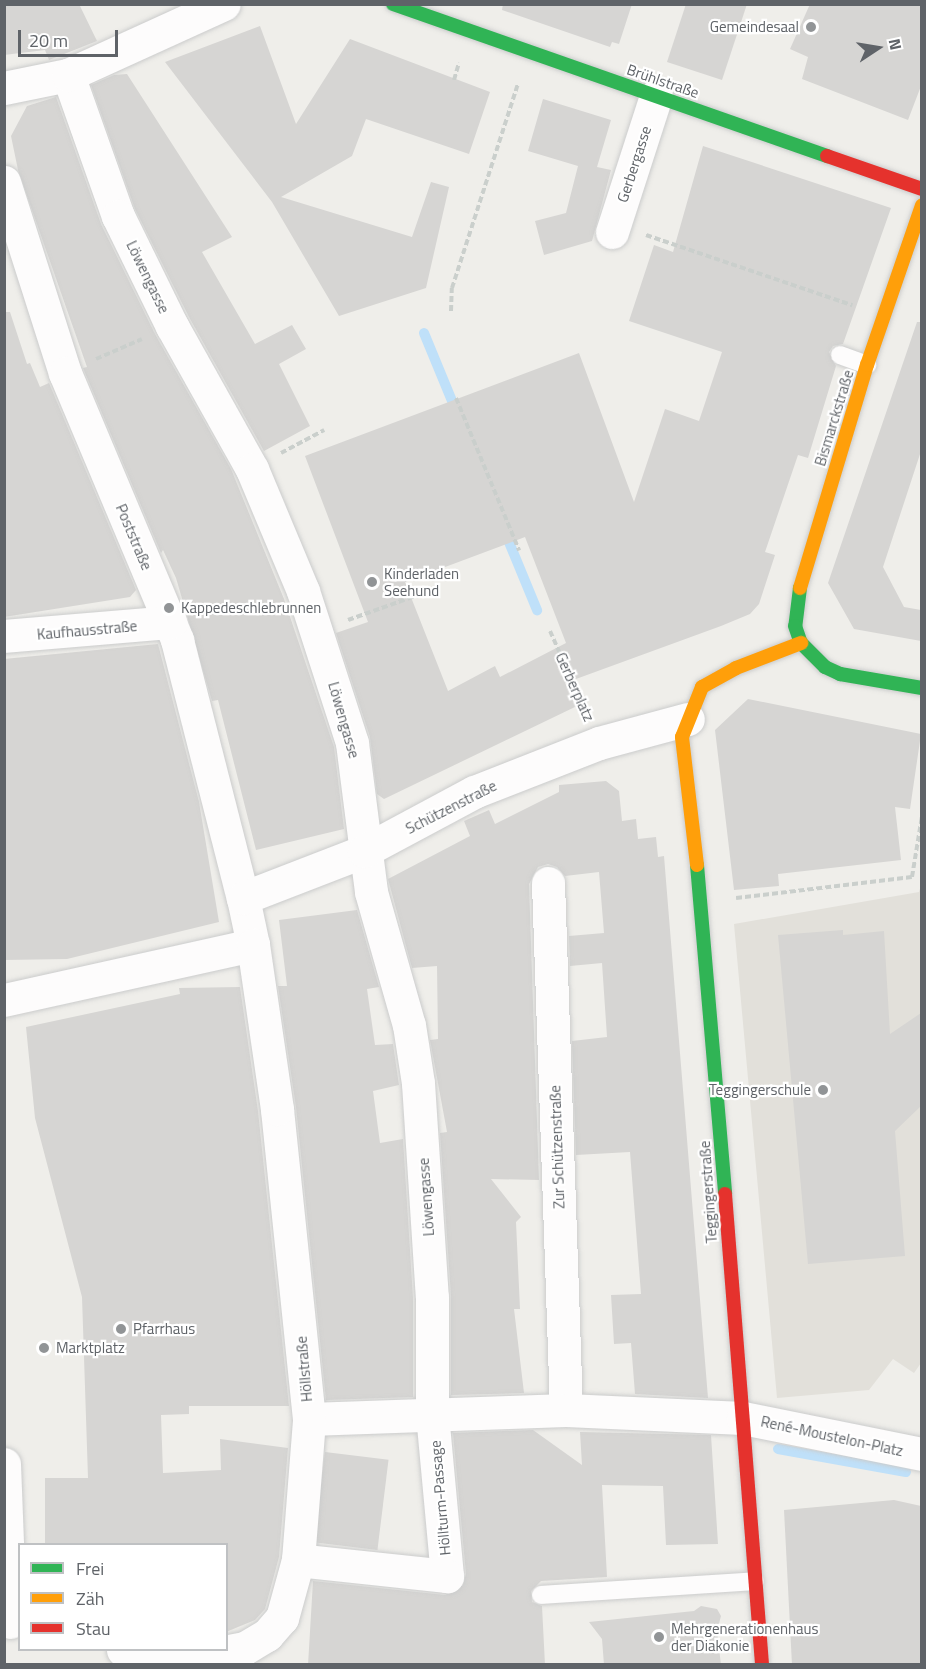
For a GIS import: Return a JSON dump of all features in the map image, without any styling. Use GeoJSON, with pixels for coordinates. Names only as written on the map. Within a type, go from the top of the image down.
{"type":"FeatureCollection","features":[{"type":"Feature","properties":{"kind":"street"},"geometry":{"type":"LineString","coordinates":[[4,88],[68,75],[224,4]]}},
{"type":"Feature","properties":{"kind":"street","name":"Brühlstraße"},"geometry":{"type":"LineString","coordinates":[[393,4],[921,189]]}},
{"type":"Feature","properties":{"kind":"street","name":"Löwengasse"},"geometry":{"type":"LineString","coordinates":[[68,75],[118,216],[172,326],[252,469],[318,632],[359,771],[364,851],[371,892],[402,990],[418,1083],[432,1297],[432,1414]]}},
{"type":"Feature","properties":{"kind":"street","name":"Gerbergasse"},"geometry":{"type":"LineString","coordinates":[[625,236],[656,96]]}},
{"type":"Feature","properties":{"kind":"street","name":"Poststraße"},"geometry":{"type":"LineString","coordinates":[[4,182],[66,373],[170,622],[243,898]]}},
{"type":"Feature","properties":{"kind":"street","name":"Bismarckstraße"},"geometry":{"type":"LineString","coordinates":[[801,643],[795,626],[797,598],[867,365],[921,206]]}},
{"type":"Feature","properties":{"kind":"street","name":"Kaufhausstraße"},"geometry":{"type":"LineString","coordinates":[[4,636],[170,622]]}},
{"type":"Feature","properties":{"kind":"street"},"geometry":{"type":"LineString","coordinates":[[688,719],[702,687],[736,668],[801,643],[813,658],[840,674],[921,688]]}},
{"type":"Feature","properties":{"kind":"street","name":"Schützenstraße"},"geometry":{"type":"LineString","coordinates":[[243,898],[364,851],[474,792],[599,743],[688,719]]}},
{"type":"Feature","properties":{"kind":"street","name":"Teggingerstraße"},"geometry":{"type":"LineString","coordinates":[[688,719],[682,755],[702,902],[762,1665]]}},
{"type":"Feature","properties":{"kind":"street","name":"Zur Schützenstraße"},"geometry":{"type":"LineString","coordinates":[[548,883],[566,1410]]}},
{"type":"Feature","properties":{"kind":"street"},"geometry":{"type":"LineString","coordinates":[[4,1000],[253,945],[243,898]]}},
{"type":"Feature","properties":{"kind":"street","name":"Höllstraße"},"geometry":{"type":"LineString","coordinates":[[125,1651],[167,1664],[245,1648],[267,1635],[282,1618],[298,1560],[309,1419],[278,1120],[253,945]]}},
{"type":"Feature","properties":{"kind":"street"},"geometry":{"type":"LineString","coordinates":[[309,1419],[566,1410],[742,1418]]}},
{"type":"Feature","properties":{"kind":"street","name":"Höllturm-Passage"},"geometry":{"type":"LineString","coordinates":[[298,1560],[447,1576],[432,1414]]}},
{"type":"Feature","properties":{"kind":"street","name":"René-Moustelon-Platz"},"geometry":{"type":"LineString","coordinates":[[742,1418],[921,1455]]}},
{"type":"Feature","properties":{"kind":"street"},"geometry":{"type":"LineString","coordinates":[[4,1464],[11,1623]]}},
{"type":"Feature","properties":{"kind":"lane"},"geometry":{"type":"LineString","coordinates":[[840,355],[867,365]]}},
{"type":"Feature","properties":{"kind":"lane"},"geometry":{"type":"LineString","coordinates":[[541,1595],[756,1581]]}},
{"type":"Feature","properties":{"kind":"path"},"geometry":{"type":"LineString","coordinates":[[451,312],[452,288],[529,52]]}},
{"type":"Feature","properties":{"kind":"path"},"geometry":{"type":"LineString","coordinates":[[454,80],[457,71]]}},
{"type":"Feature","properties":{"kind":"path"},"geometry":{"type":"LineString","coordinates":[[625,236],[641,234],[884,315]]}},
{"type":"Feature","properties":{"kind":"path"},"geometry":{"type":"LineString","coordinates":[[66,373],[172,326]]}},
{"type":"Feature","properties":{"kind":"path"},"geometry":{"type":"LineString","coordinates":[[456,398],[519,550]]}},
{"type":"Feature","properties":{"kind":"path"},"geometry":{"type":"LineString","coordinates":[[252,469],[324,430]]}},
{"type":"Feature","properties":{"kind":"path"},"geometry":{"type":"LineString","coordinates":[[318,632],[415,596]]}},
{"type":"Feature","properties":{"kind":"path","name":"Gerberplatz"},"geometry":{"type":"LineString","coordinates":[[550,631],[599,743]]}},
{"type":"Feature","properties":{"kind":"path"},"geometry":{"type":"LineString","coordinates":[[702,902],[912,877],[921,816]]}},
{"type":"Feature","properties":{"kind":"shaded area","name":"Teggingerschule"},"geometry":{"type":"Polygon","coordinates":[[[921,885],[921,1363],[914,1373],[893,1359],[869,1390],[777,1398],[734,924],[919,892],[921,885]]]}},
{"type":"Feature","properties":{"kind":"building"},"geometry":{"type":"Polygon","coordinates":[[[4,4],[79,4],[97,41],[49,60],[45,50],[4,55],[4,4]]]}},
{"type":"Feature","properties":{"kind":"building"},"geometry":{"type":"Polygon","coordinates":[[[503,4],[632,4],[619,44],[612,42],[610,47],[502,10],[503,4]]]}},
{"type":"Feature","properties":{"kind":"building"},"geometry":{"type":"Polygon","coordinates":[[[686,4],[747,4],[722,80],[667,62],[686,4]]]}},
{"type":"Feature","properties":{"kind":"building"},"geometry":{"type":"Polygon","coordinates":[[[810,4],[921,4],[921,86],[908,120],[802,79],[808,57],[790,49],[810,4]]]}},
{"type":"Feature","properties":{"kind":"building"},"geometry":{"type":"Polygon","coordinates":[[[260,26],[296,124],[350,39],[490,92],[469,154],[366,119],[352,156],[281,197],[412,237],[431,182],[449,187],[426,288],[339,316],[272,202],[165,62],[260,26]]]}},
{"type":"Feature","properties":{"kind":"building"},"geometry":{"type":"Polygon","coordinates":[[[127,74],[232,237],[202,252],[255,344],[292,325],[306,349],[279,364],[310,426],[264,451],[189,317],[135,209],[91,85],[114,75],[127,74]]]}},
{"type":"Feature","properties":{"kind":"building"},"geometry":{"type":"Polygon","coordinates":[[[56,97],[101,224],[155,334],[231,469],[284,599],[334,747],[344,829],[256,850],[218,700],[212,701],[176,578],[163,550],[161,553],[83,368],[87,367],[18,170],[11,136],[27,106],[56,97]]]}},
{"type":"Feature","properties":{"kind":"building"},"geometry":{"type":"Polygon","coordinates":[[[543,99],[611,120],[597,167],[611,170],[592,241],[544,255],[535,221],[566,213],[578,166],[528,151],[543,99]]]}},
{"type":"Feature","properties":{"kind":"building"},"geometry":{"type":"Polygon","coordinates":[[[703,146],[891,208],[843,344],[833,346],[829,352],[836,366],[808,458],[798,455],[765,552],[775,555],[759,604],[750,614],[721,626],[565,683],[577,706],[384,799],[377,794],[370,737],[336,633],[368,622],[305,456],[579,353],[634,502],[665,409],[699,421],[722,352],[629,321],[654,245],[673,252],[703,146]],[[525,537],[405,582],[448,691],[495,666],[500,677],[566,643],[525,537]]]}},
{"type":"Feature","properties":{"kind":"building"},"geometry":{"type":"Polygon","coordinates":[[[4,312],[10,312],[27,364],[30,363],[40,387],[49,383],[136,590],[130,597],[4,617],[4,312]]]}},
{"type":"Feature","properties":{"kind":"building"},"geometry":{"type":"Polygon","coordinates":[[[917,322],[921,322],[921,451],[883,567],[904,607],[921,610],[921,641],[854,629],[828,583],[917,322]]]}},
{"type":"Feature","properties":{"kind":"building"},"geometry":{"type":"Polygon","coordinates":[[[158,644],[199,802],[219,922],[67,959],[4,960],[4,659],[158,644]]]}},
{"type":"Feature","properties":{"kind":"building"},"geometry":{"type":"Polygon","coordinates":[[[748,699],[921,734],[910,809],[895,807],[901,860],[778,874],[779,886],[734,890],[715,730],[748,699]]]}},
{"type":"Feature","properties":{"kind":"building"},"geometry":{"type":"Polygon","coordinates":[[[606,781],[619,791],[622,821],[636,819],[638,839],[656,837],[658,857],[664,856],[708,1398],[635,1394],[631,1343],[614,1344],[611,1295],[641,1294],[630,1152],[576,1155],[572,1041],[607,1037],[602,963],[570,966],[569,936],[604,933],[599,872],[565,876],[557,867],[548,864],[538,867],[529,884],[539,1180],[491,1179],[521,1217],[516,1222],[520,1309],[514,1309],[524,1393],[451,1395],[451,1296],[440,1133],[447,1132],[430,1040],[438,1039],[437,966],[412,968],[388,879],[470,836],[464,821],[489,810],[495,824],[559,792],[559,785],[606,781]]]}},
{"type":"Feature","properties":{"kind":"building"},"geometry":{"type":"Polygon","coordinates":[[[357,910],[379,987],[367,989],[375,1045],[393,1044],[399,1085],[373,1091],[380,1143],[403,1139],[413,1298],[413,1397],[326,1400],[296,1107],[278,986],[287,986],[279,920],[357,910]]]}},
{"type":"Feature","properties":{"kind":"building","name":"Teggingerschule"},"geometry":{"type":"Polygon","coordinates":[[[843,930],[843,935],[884,931],[890,1034],[921,1013],[921,1106],[895,1131],[905,1256],[808,1264],[778,935],[843,930]]]}},
{"type":"Feature","properties":{"kind":"building"},"geometry":{"type":"Polygon","coordinates":[[[240,987],[258,1111],[289,1406],[189,1406],[189,1414],[161,1415],[163,1473],[221,1470],[220,1439],[288,1448],[279,1557],[265,1609],[255,1620],[228,1631],[228,1543],[45,1543],[45,1478],[88,1478],[82,1297],[35,1118],[26,1027],[180,994],[179,988],[240,987]]]}},
{"type":"Feature","properties":{"kind":"building"},"geometry":{"type":"Polygon","coordinates":[[[533,1430],[582,1465],[580,1432],[711,1435],[718,1544],[666,1545],[663,1486],[602,1485],[607,1577],[541,1581],[531,1591],[532,1602],[542,1606],[545,1665],[308,1665],[313,1581],[445,1595],[463,1585],[466,1574],[453,1433],[533,1430]]]}},
{"type":"Feature","properties":{"kind":"building"},"geometry":{"type":"Polygon","coordinates":[[[325,1452],[389,1460],[377,1550],[314,1542],[325,1452]]]}},
{"type":"Feature","properties":{"kind":"building"},"geometry":{"type":"Polygon","coordinates":[[[894,1500],[921,1506],[921,1665],[792,1665],[784,1510],[894,1500]]]}},
{"type":"Feature","properties":{"kind":"building","name":"Mehrgenerationenhaus der Diakonie"},"geometry":{"type":"Polygon","coordinates":[[[701,1606],[717,1609],[721,1616],[717,1631],[721,1665],[604,1665],[602,1639],[589,1622],[694,1611],[701,1606]]]}},
{"type":"Feature","properties":{"kind":"waterway"},"geometry":{"type":"LineString","coordinates":[[424,333],[457,413]]}},
{"type":"Feature","properties":{"kind":"waterway"},"geometry":{"type":"LineString","coordinates":[[504,530],[537,610]]}},
{"type":"Feature","properties":{"kind":"waterway"},"geometry":{"type":"LineString","coordinates":[[778,1449],[906,1472]]}},
{"type":"Feature","properties":{"kind":"traffic: fast"},"geometry":{"type":"LineString","coordinates":[[393,4],[827,156]]}},
{"type":"Feature","properties":{"kind":"traffic: fast"},"geometry":{"type":"LineString","coordinates":[[800,588],[795,626],[801,643],[825,667],[840,674],[922,688]]}},
{"type":"Feature","properties":{"kind":"traffic: fast"},"geometry":{"type":"LineString","coordinates":[[697,865],[725,1194]]}},
{"type":"Feature","properties":{"kind":"traffic: slow"},"geometry":{"type":"LineString","coordinates":[[800,588],[867,365],[922,205]]}},
{"type":"Feature","properties":{"kind":"traffic: slow"},"geometry":{"type":"LineString","coordinates":[[697,865],[682,737],[702,687],[736,668],[801,643]]}},
{"type":"Feature","properties":{"kind":"traffic: jam"},"geometry":{"type":"LineString","coordinates":[[827,156],[922,189]]}},
{"type":"Feature","properties":{"kind":"traffic: jam"},"geometry":{"type":"LineString","coordinates":[[725,1194],[762,1664]]}},
{"type":"Feature","properties":{"kind":"place","name":"Gemeindesaal"},"geometry":{"type":"Point","coordinates":[811,27]}},
{"type":"Feature","properties":{"kind":"place","name":"Kinderladen Seehund"},"geometry":{"type":"Point","coordinates":[372,582]}},
{"type":"Feature","properties":{"kind":"place","name":"Kappedeschlebrunnen"},"geometry":{"type":"Point","coordinates":[169,608]}},
{"type":"Feature","properties":{"kind":"place","name":"Teggingerschule"},"geometry":{"type":"Point","coordinates":[823,1090]}},
{"type":"Feature","properties":{"kind":"place","name":"Pfarrhaus"},"geometry":{"type":"Point","coordinates":[121,1329]}},
{"type":"Feature","properties":{"kind":"place","name":"Marktplatz"},"geometry":{"type":"Point","coordinates":[44,1348]}},
{"type":"Feature","properties":{"kind":"place","name":"Mehrgenerationenhaus der Diakonie"},"geometry":{"type":"Point","coordinates":[659,1637]}}]}
